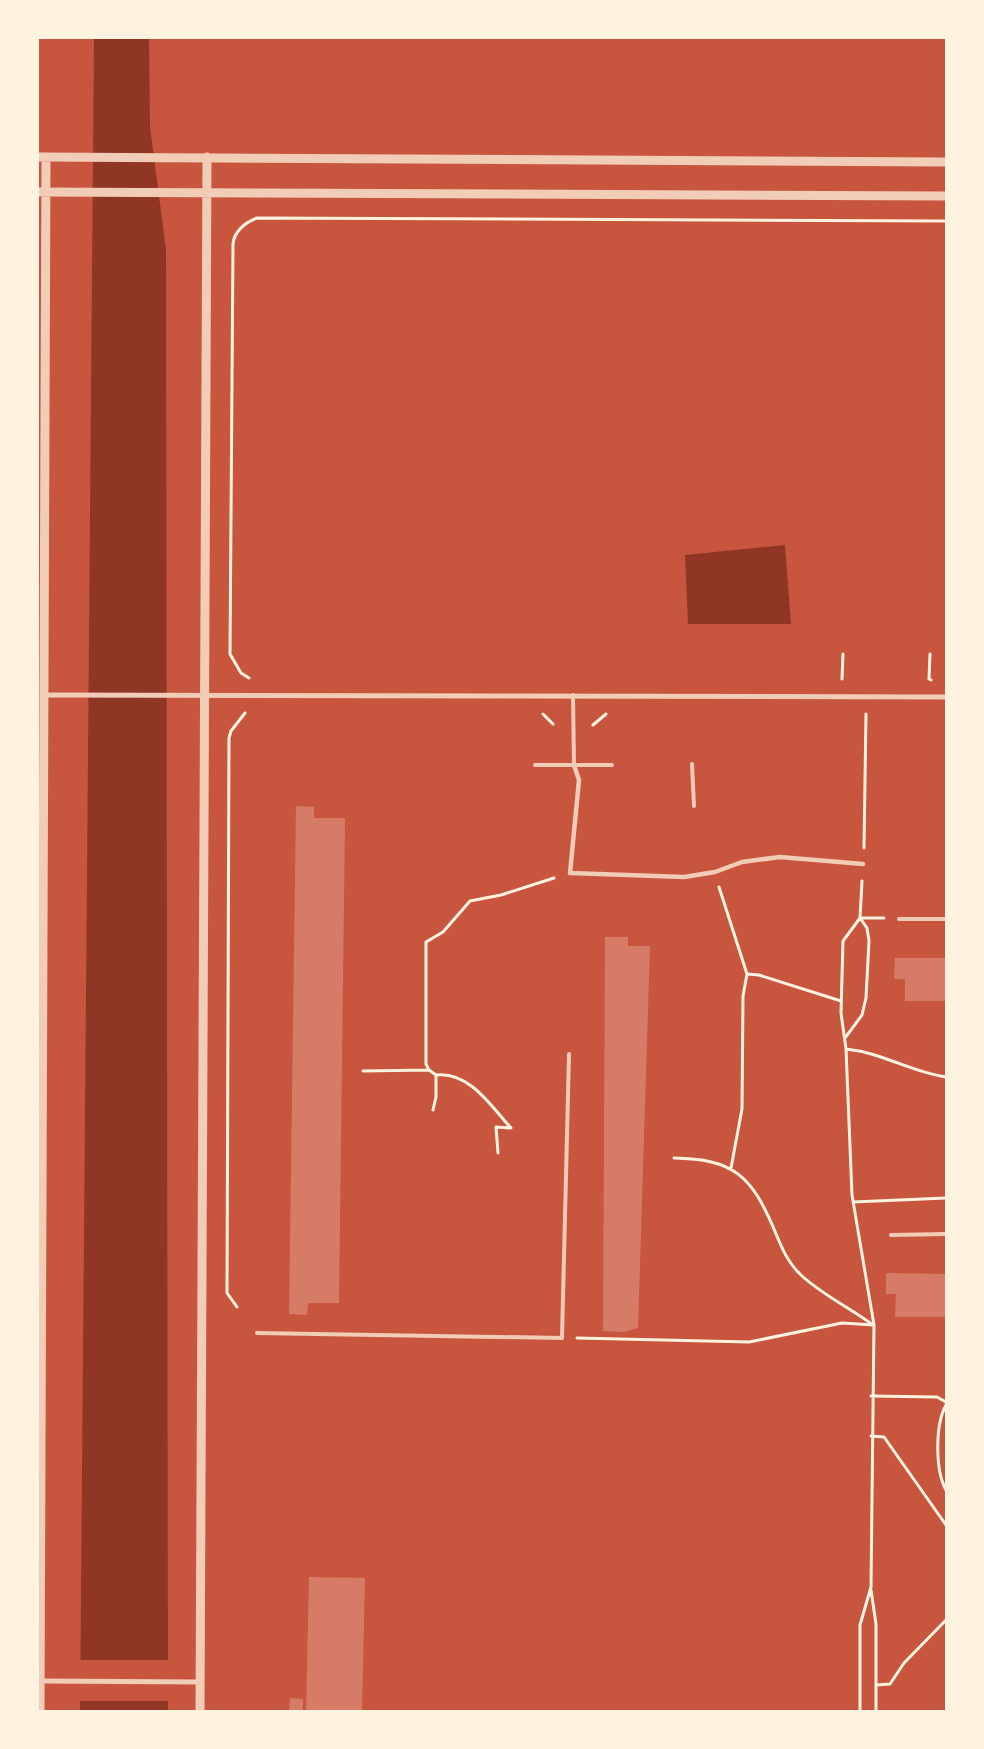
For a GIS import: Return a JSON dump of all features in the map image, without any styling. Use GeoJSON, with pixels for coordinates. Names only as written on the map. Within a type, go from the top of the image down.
{"type":"FeatureCollection","features":[{"type":"Feature","properties":{"kind":"street"},"geometry":{"type":"LineString","coordinates":[[40,1712],[44,694],[42,157],[946,162]]}},
{"type":"Feature","properties":{"kind":"street"},"geometry":{"type":"LineString","coordinates":[[200,1712],[206,157]]}},
{"type":"Feature","properties":{"kind":"street"},"geometry":{"type":"LineString","coordinates":[[42,192],[946,196]]}},
{"type":"Feature","properties":{"kind":"street"},"geometry":{"type":"LineString","coordinates":[[44,694],[946,697]]}},
{"type":"Feature","properties":{"kind":"street"},"geometry":{"type":"LineString","coordinates":[[574,765],[579,780],[570,873],[684,877],[714,872],[742,862],[773,858],[863,864]]}},
{"type":"Feature","properties":{"kind":"street"},"geometry":{"type":"LineString","coordinates":[[39,1682],[200,1682]]}},
{"type":"Feature","properties":{"kind":"lane"},"geometry":{"type":"LineString","coordinates":[[573,696],[574,765]]}},
{"type":"Feature","properties":{"kind":"lane"},"geometry":{"type":"LineString","coordinates":[[692,764],[694,806]]}},
{"type":"Feature","properties":{"kind":"lane"},"geometry":{"type":"LineString","coordinates":[[535,765],[612,765]]}},
{"type":"Feature","properties":{"kind":"lane"},"geometry":{"type":"LineString","coordinates":[[899,919],[946,919]]}},
{"type":"Feature","properties":{"kind":"lane"},"geometry":{"type":"LineString","coordinates":[[257,1334],[562,1338],[568,1054]]}},
{"type":"Feature","properties":{"kind":"lane"},"geometry":{"type":"LineString","coordinates":[[890,1235],[946,1234]]}},
{"type":"Feature","properties":{"kind":"path"},"geometry":{"type":"LineString","coordinates":[[253,679],[241,672],[230,654],[232,244],[234,236],[250,220],[257,218],[946,221]]}},
{"type":"Feature","properties":{"kind":"path"},"geometry":{"type":"LineString","coordinates":[[834,682],[840,681],[843,678],[843,654]]}},
{"type":"Feature","properties":{"kind":"path"},"geometry":{"type":"LineString","coordinates":[[930,654],[929,679],[934,682]]}},
{"type":"Feature","properties":{"kind":"path"},"geometry":{"type":"LineString","coordinates":[[237,1307],[227,1293],[229,738],[231,731],[243,714],[249,710]]}},
{"type":"Feature","properties":{"kind":"path"},"geometry":{"type":"LineString","coordinates":[[540,712],[553,724]]}},
{"type":"Feature","properties":{"kind":"path"},"geometry":{"type":"LineString","coordinates":[[866,714],[860,918],[844,940],[841,1001],[846,1049],[853,1202],[874,1325],[871,1396],[870,1587],[876,1624],[876,1712]]}},
{"type":"Feature","properties":{"kind":"path"},"geometry":{"type":"LineString","coordinates":[[714,872],[747,974],[742,1004],[742,1109],[731,1168]]}},
{"type":"Feature","properties":{"kind":"path"},"geometry":{"type":"LineString","coordinates":[[498,1152],[496,1127],[511,1128],[475,1089],[462,1078],[449,1074],[436,1076],[429,1070],[426,1064],[426,942],[443,932],[470,900],[501,895],[570,873]]}},
{"type":"Feature","properties":{"kind":"path"},"geometry":{"type":"LineString","coordinates":[[860,918],[899,919]]}},
{"type":"Feature","properties":{"kind":"path"},"geometry":{"type":"LineString","coordinates":[[844,1038],[862,1016],[866,998],[869,940],[867,928],[860,918]]}},
{"type":"Feature","properties":{"kind":"path"},"geometry":{"type":"LineString","coordinates":[[747,974],[759,975],[841,1001]]}},
{"type":"Feature","properties":{"kind":"path"},"geometry":{"type":"LineString","coordinates":[[846,1049],[867,1051],[921,1072],[946,1077]]}},
{"type":"Feature","properties":{"kind":"path"},"geometry":{"type":"LineString","coordinates":[[363,1072],[429,1070]]}},
{"type":"Feature","properties":{"kind":"path"},"geometry":{"type":"LineString","coordinates":[[432,1110],[436,1097],[436,1076]]}},
{"type":"Feature","properties":{"kind":"path"},"geometry":{"type":"LineString","coordinates":[[674,1158],[713,1161],[731,1168],[748,1185],[762,1204],[786,1257],[801,1275],[874,1325]]}},
{"type":"Feature","properties":{"kind":"path"},"geometry":{"type":"LineString","coordinates":[[853,1202],[946,1198]]}},
{"type":"Feature","properties":{"kind":"path"},"geometry":{"type":"LineString","coordinates":[[562,1338],[749,1342],[842,1323],[874,1325]]}},
{"type":"Feature","properties":{"kind":"path"},"geometry":{"type":"LineString","coordinates":[[871,1396],[937,1397],[946,1404],[942,1412],[938,1445],[940,1477],[946,1490]]}},
{"type":"Feature","properties":{"kind":"path"},"geometry":{"type":"LineString","coordinates":[[871,1436],[884,1437],[946,1526]]}},
{"type":"Feature","properties":{"kind":"path"},"geometry":{"type":"LineString","coordinates":[[860,1712],[860,1625],[870,1587]]}},
{"type":"Feature","properties":{"kind":"path"},"geometry":{"type":"LineString","coordinates":[[876,1685],[890,1684],[904,1663],[946,1620]]}},
{"type":"Feature","properties":{"kind":"shaded area"},"geometry":{"type":"Polygon","coordinates":[[[94,38],[149,38],[150,127],[166,250],[168,1711],[80,1712],[94,38]]]}},
{"type":"Feature","properties":{"kind":"shaded area"},"geometry":{"type":"Polygon","coordinates":[[[785,545],[791,624],[688,624],[685,555],[785,545]]]}},
{"type":"Feature","properties":{"kind":"pier"},"geometry":{"type":"Polygon","coordinates":[[[78,1660],[170,1660],[170,1701],[78,1701],[78,1660]]]}},
{"type":"Feature","properties":{"kind":"building"},"geometry":{"type":"Polygon","coordinates":[[[296,806],[314,807],[314,818],[345,818],[339,1303],[308,1303],[307,1315],[289,1314],[296,806]]]}},
{"type":"Feature","properties":{"kind":"building"},"geometry":{"type":"Polygon","coordinates":[[[605,937],[628,937],[628,946],[650,946],[638,1328],[624,1332],[603,1331],[605,937]]]}},
{"type":"Feature","properties":{"kind":"building"},"geometry":{"type":"Polygon","coordinates":[[[895,958],[946,958],[946,1001],[905,1001],[905,979],[894,979],[895,958]]]}},
{"type":"Feature","properties":{"kind":"building"},"geometry":{"type":"Polygon","coordinates":[[[886,1273],[946,1274],[946,1317],[895,1317],[896,1294],[886,1294],[886,1273]]]}},
{"type":"Feature","properties":{"kind":"building"},"geometry":{"type":"Polygon","coordinates":[[[309,1577],[365,1578],[362,1712],[306,1712],[309,1577]]]}},
{"type":"Feature","properties":{"kind":"building"},"geometry":{"type":"Polygon","coordinates":[[[290,1698],[303,1699],[303,1712],[289,1712],[290,1698]]]}}]}
